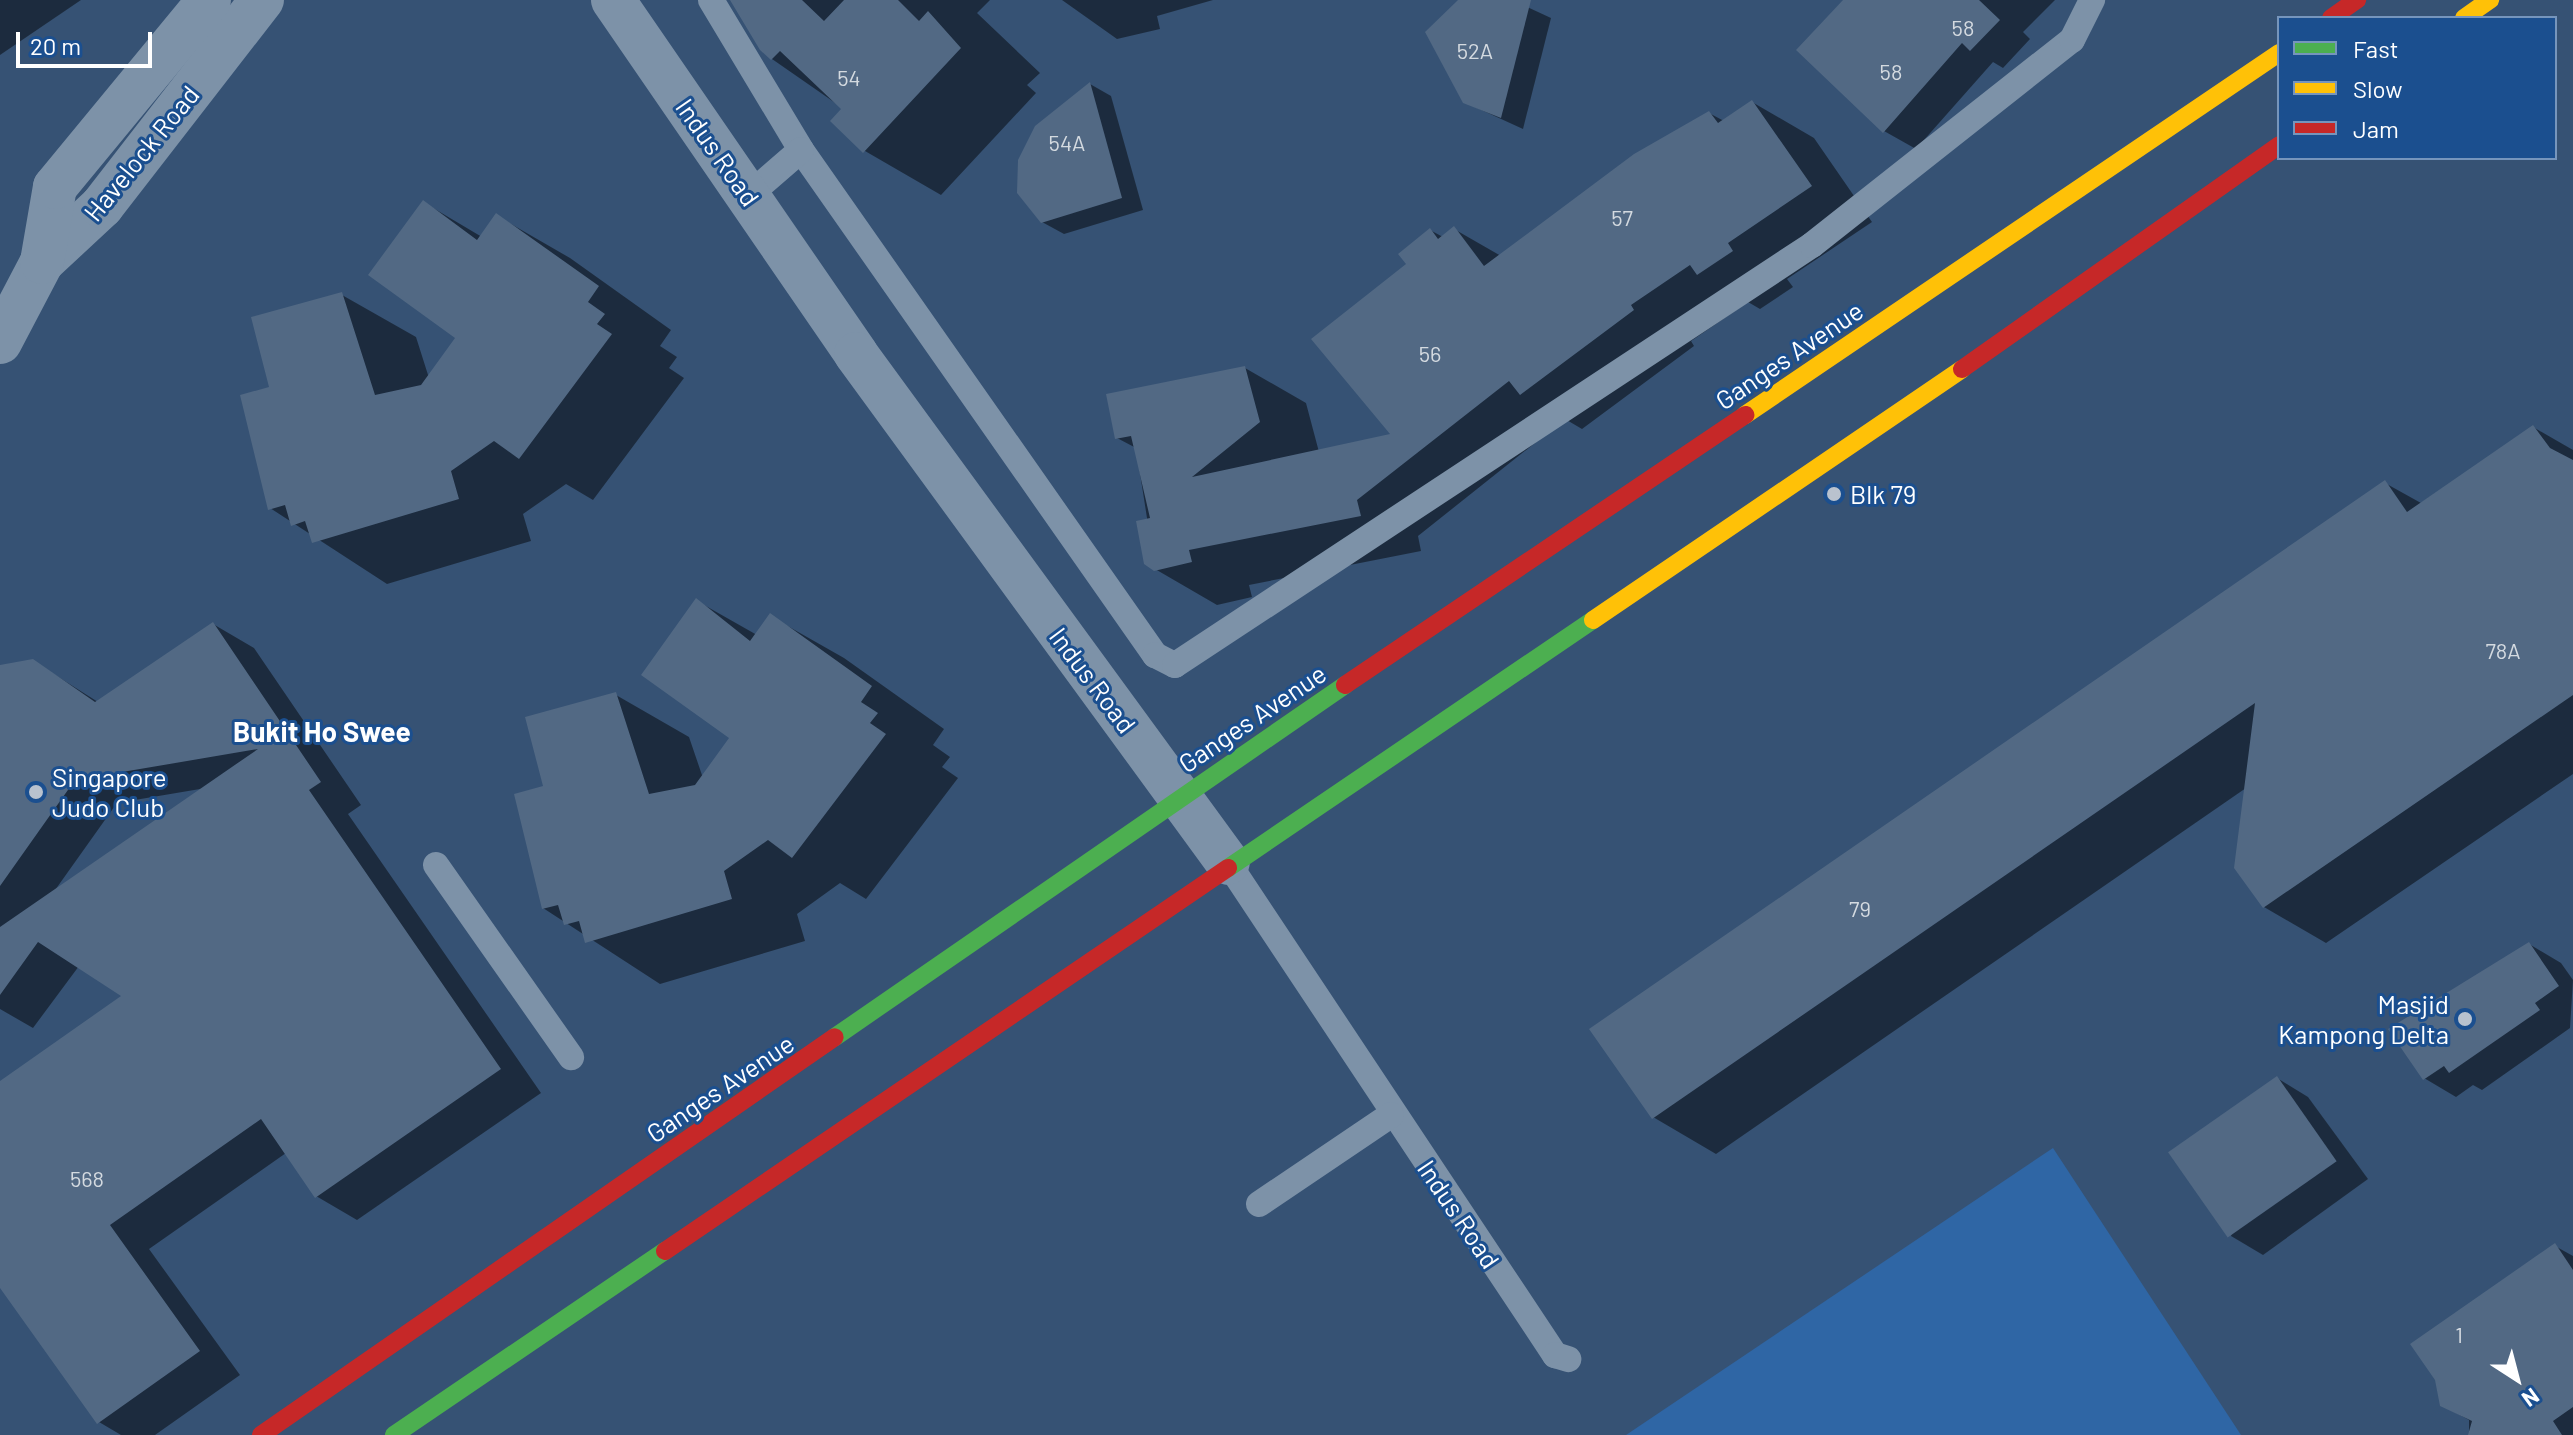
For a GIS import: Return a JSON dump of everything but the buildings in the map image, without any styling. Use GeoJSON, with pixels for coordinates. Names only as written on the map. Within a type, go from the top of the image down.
{"type":"FeatureCollection","features":[{"type":"Feature","properties":{"kind":"main road"},"geometry":{"type":"LineString","coordinates":[[2334,16],[2357,0]]}},
{"type":"Feature","properties":{"kind":"main road"},"geometry":{"type":"LineString","coordinates":[[2467,16],[2490,0]]}},
{"type":"Feature","properties":{"kind":"main road","name":"Ganges Avenue"},"geometry":{"type":"LineString","coordinates":[[261,1435],[1181,798],[2277,54]]}},
{"type":"Feature","properties":{"kind":"main road"},"geometry":{"type":"LineString","coordinates":[[394,1435],[1228,863],[1968,365],[2277,146]]}},
{"type":"Feature","properties":{"kind":"street","name":"Havelock Road"},"geometry":{"type":"LineString","coordinates":[[0,342],[42,262],[55,187],[209,0]]}},
{"type":"Feature","properties":{"kind":"street","name":"Havelock Road"},"geometry":{"type":"LineString","coordinates":[[42,262],[102,206],[262,0]]}},
{"type":"Feature","properties":{"kind":"street","name":"Indus Road"},"geometry":{"type":"LineString","coordinates":[[613,0],[748,196],[1228,863]]}},
{"type":"Feature","properties":{"kind":"lane"},"geometry":{"type":"LineString","coordinates":[[711,0],[801,150],[1155,655],[1175,665],[1812,245],[2072,40],[2092,0]]}},
{"type":"Feature","properties":{"kind":"lane"},"geometry":{"type":"LineString","coordinates":[[748,196],[801,150]]}},
{"type":"Feature","properties":{"kind":"lane","name":"Indus Road"},"geometry":{"type":"LineString","coordinates":[[1228,863],[1391,1115],[1555,1355],[1568,1359]]}},
{"type":"Feature","properties":{"kind":"lane"},"geometry":{"type":"LineString","coordinates":[[436,865],[571,1057]]}},
{"type":"Feature","properties":{"kind":"lane"},"geometry":{"type":"LineString","coordinates":[[1259,1204],[1391,1115]]}},
{"type":"Feature","properties":{"kind":"shaded area"},"geometry":{"type":"Polygon","coordinates":[[[2053,1148],[2241,1435],[1626,1435],[2053,1148]]]}},
{"type":"Feature","properties":{"kind":"traffic: fast"},"geometry":{"type":"LineString","coordinates":[[1228,868],[1593,620]]}},
{"type":"Feature","properties":{"kind":"traffic: fast"},"geometry":{"type":"LineString","coordinates":[[835,1037],[1345,685]]}},
{"type":"Feature","properties":{"kind":"traffic: fast"},"geometry":{"type":"LineString","coordinates":[[394,1435],[665,1251]]}},
{"type":"Feature","properties":{"kind":"traffic: slow"},"geometry":{"type":"LineString","coordinates":[[2467,16],[2490,0]]}},
{"type":"Feature","properties":{"kind":"traffic: slow"},"geometry":{"type":"LineString","coordinates":[[1745,415],[2277,54]]}},
{"type":"Feature","properties":{"kind":"traffic: slow"},"geometry":{"type":"LineString","coordinates":[[1593,620],[1962,369]]}},
{"type":"Feature","properties":{"kind":"traffic: jam"},"geometry":{"type":"LineString","coordinates":[[2334,16],[2357,0]]}},
{"type":"Feature","properties":{"kind":"traffic: jam"},"geometry":{"type":"LineString","coordinates":[[1962,369],[2277,146]]}},
{"type":"Feature","properties":{"kind":"traffic: jam"},"geometry":{"type":"LineString","coordinates":[[1345,685],[1745,415]]}},
{"type":"Feature","properties":{"kind":"traffic: jam"},"geometry":{"type":"LineString","coordinates":[[665,1251],[1228,868]]}},
{"type":"Feature","properties":{"kind":"traffic: jam"},"geometry":{"type":"LineString","coordinates":[[261,1435],[835,1037]]}},
{"type":"Feature","properties":{"kind":"place","name":"Blk 79"},"geometry":{"type":"Point","coordinates":[1834,494]}},
{"type":"Feature","properties":{"kind":"place","name":"Singapore Judo Club"},"geometry":{"type":"Point","coordinates":[36,792]}},
{"type":"Feature","properties":{"kind":"place","name":"Masjid Kampong Delta"},"geometry":{"type":"Point","coordinates":[2465,1019]}},
{"type":"Feature","properties":{"kind":"district","name":"Bukit Ho Swee"},"geometry":{"type":"Point","coordinates":[322,731]}}]}
